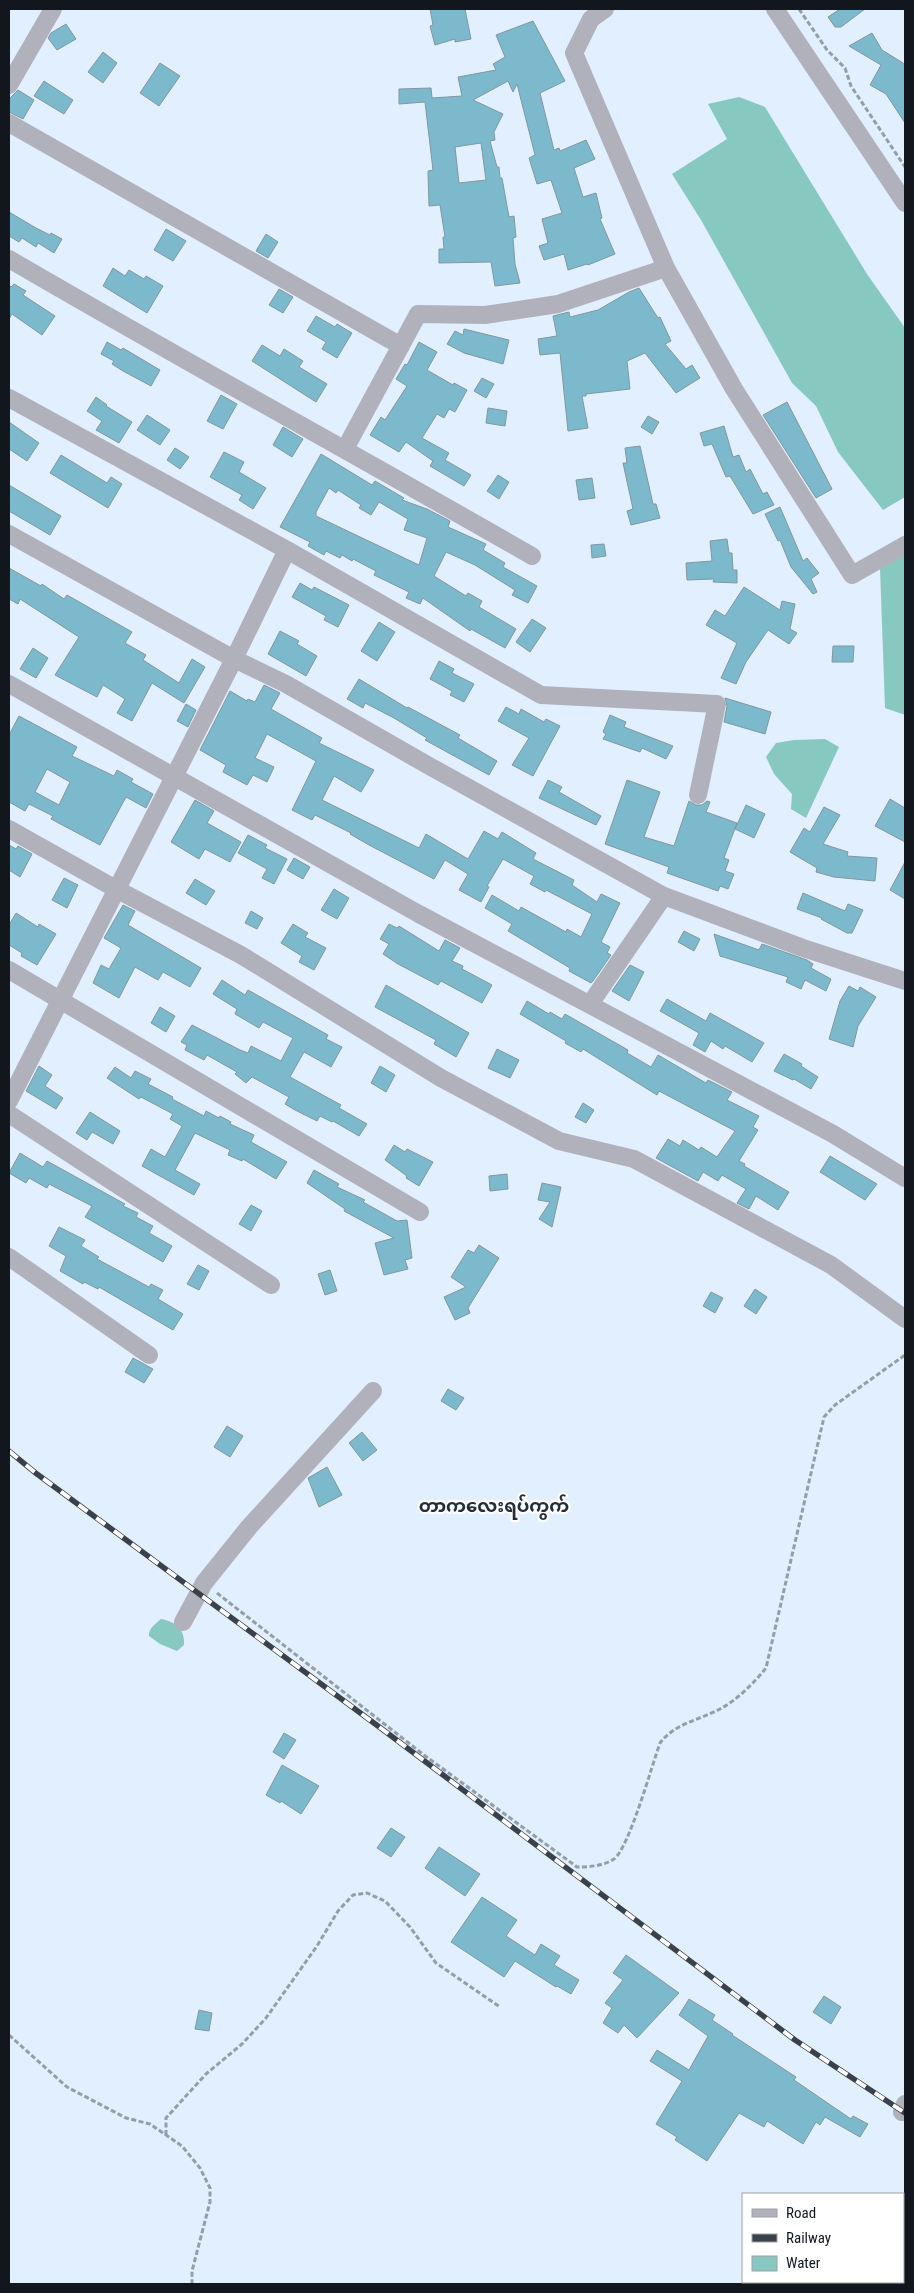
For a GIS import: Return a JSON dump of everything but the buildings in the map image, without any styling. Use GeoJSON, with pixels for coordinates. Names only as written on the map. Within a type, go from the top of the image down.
{"type":"FeatureCollection","features":[{"type":"Feature","properties":{"kind":"street"},"geometry":{"type":"LineString","coordinates":[[9,85],[53,9]]}},
{"type":"Feature","properties":{"kind":"street"},"geometry":{"type":"LineString","coordinates":[[604,9],[591,18],[574,53],[666,268],[734,389],[852,574],[905,545]]}},
{"type":"Feature","properties":{"kind":"street"},"geometry":{"type":"LineString","coordinates":[[775,9],[905,203]]}},
{"type":"Feature","properties":{"kind":"street"},"geometry":{"type":"LineString","coordinates":[[9,123],[401,346]]}},
{"type":"Feature","properties":{"kind":"street"},"geometry":{"type":"LineString","coordinates":[[9,258],[124,326],[532,556]]}},
{"type":"Feature","properties":{"kind":"street"},"geometry":{"type":"LineString","coordinates":[[345,449],[418,314],[485,315],[558,304],[666,268]]}},
{"type":"Feature","properties":{"kind":"street"},"geometry":{"type":"LineString","coordinates":[[9,398],[287,550],[541,695],[717,704],[698,795]]}},
{"type":"Feature","properties":{"kind":"street"},"geometry":{"type":"LineString","coordinates":[[9,534],[234,659],[286,684],[664,896],[803,948],[905,981]]}},
{"type":"Feature","properties":{"kind":"street"},"geometry":{"type":"LineString","coordinates":[[9,1102],[172,776],[234,659],[287,550]]}},
{"type":"Feature","properties":{"kind":"street"},"geometry":{"type":"LineString","coordinates":[[9,684],[419,914],[833,1134],[905,1178]]}},
{"type":"Feature","properties":{"kind":"street"},"geometry":{"type":"LineString","coordinates":[[9,828],[116,889],[241,955],[441,1078],[558,1142],[634,1159],[831,1265],[905,1319]]}},
{"type":"Feature","properties":{"kind":"street"},"geometry":{"type":"LineString","coordinates":[[590,1004],[664,896]]}},
{"type":"Feature","properties":{"kind":"street"},"geometry":{"type":"LineString","coordinates":[[9,970],[420,1212]]}},
{"type":"Feature","properties":{"kind":"street"},"geometry":{"type":"LineString","coordinates":[[9,1114],[271,1284]]}},
{"type":"Feature","properties":{"kind":"street"},"geometry":{"type":"LineString","coordinates":[[9,1257],[149,1355]]}},
{"type":"Feature","properties":{"kind":"street"},"geometry":{"type":"LineString","coordinates":[[183,1622],[204,1583],[249,1527],[373,1391]]}},
{"type":"Feature","properties":{"kind":"path"},"geometry":{"type":"LineString","coordinates":[[799,9],[827,50],[845,68],[851,86],[905,167]]}},
{"type":"Feature","properties":{"kind":"path"},"geometry":{"type":"LineString","coordinates":[[204,1583],[424,1755],[577,1867],[596,1866],[615,1858],[627,1839],[660,1743],[667,1733],[721,1708],[758,1679],[766,1668],[824,1417],[835,1405],[905,1355]]}},
{"type":"Feature","properties":{"kind":"path"},"geometry":{"type":"LineString","coordinates":[[166,2135],[166,2118],[206,2074],[242,2044],[266,2018],[317,1946],[338,1911],[354,1895],[367,1893],[384,1901],[410,1927],[436,1963],[500,2007]]}},
{"type":"Feature","properties":{"kind":"path"},"geometry":{"type":"LineString","coordinates":[[9,2035],[67,2087],[126,2118],[150,2124],[182,2146],[200,2168],[210,2188],[210,2202],[192,2271],[192,2284]]}},
{"type":"Feature","properties":{"kind":"water"},"geometry":{"type":"Polygon","coordinates":[[[739,97],[765,107],[867,274],[905,328],[905,497],[883,510],[838,452],[816,406],[792,383],[701,220],[672,174],[727,139],[708,104],[739,97]]]}},
{"type":"Feature","properties":{"kind":"water"},"geometry":{"type":"Polygon","coordinates":[[[905,554],[905,715],[885,708],[880,569],[905,554]]]}},
{"type":"Feature","properties":{"kind":"water"},"geometry":{"type":"Polygon","coordinates":[[[825,739],[839,747],[806,818],[791,809],[792,794],[774,774],[766,757],[776,743],[794,740],[825,739]]]}},
{"type":"Feature","properties":{"kind":"water"},"geometry":{"type":"Polygon","coordinates":[[[161,1619],[175,1624],[183,1635],[184,1645],[177,1651],[160,1644],[149,1636],[151,1629],[161,1619]]]}},
{"type":"Feature","properties":{"kind":"railway"},"geometry":{"type":"LineString","coordinates":[[9,1451],[37,1474],[382,1729],[795,2040],[905,2113]]}},
{"type":"Feature","properties":{"kind":"district","name":"တာကလေးရပ်ကွက်"},"geometry":{"type":"Point","coordinates":[494,1506]}}]}
